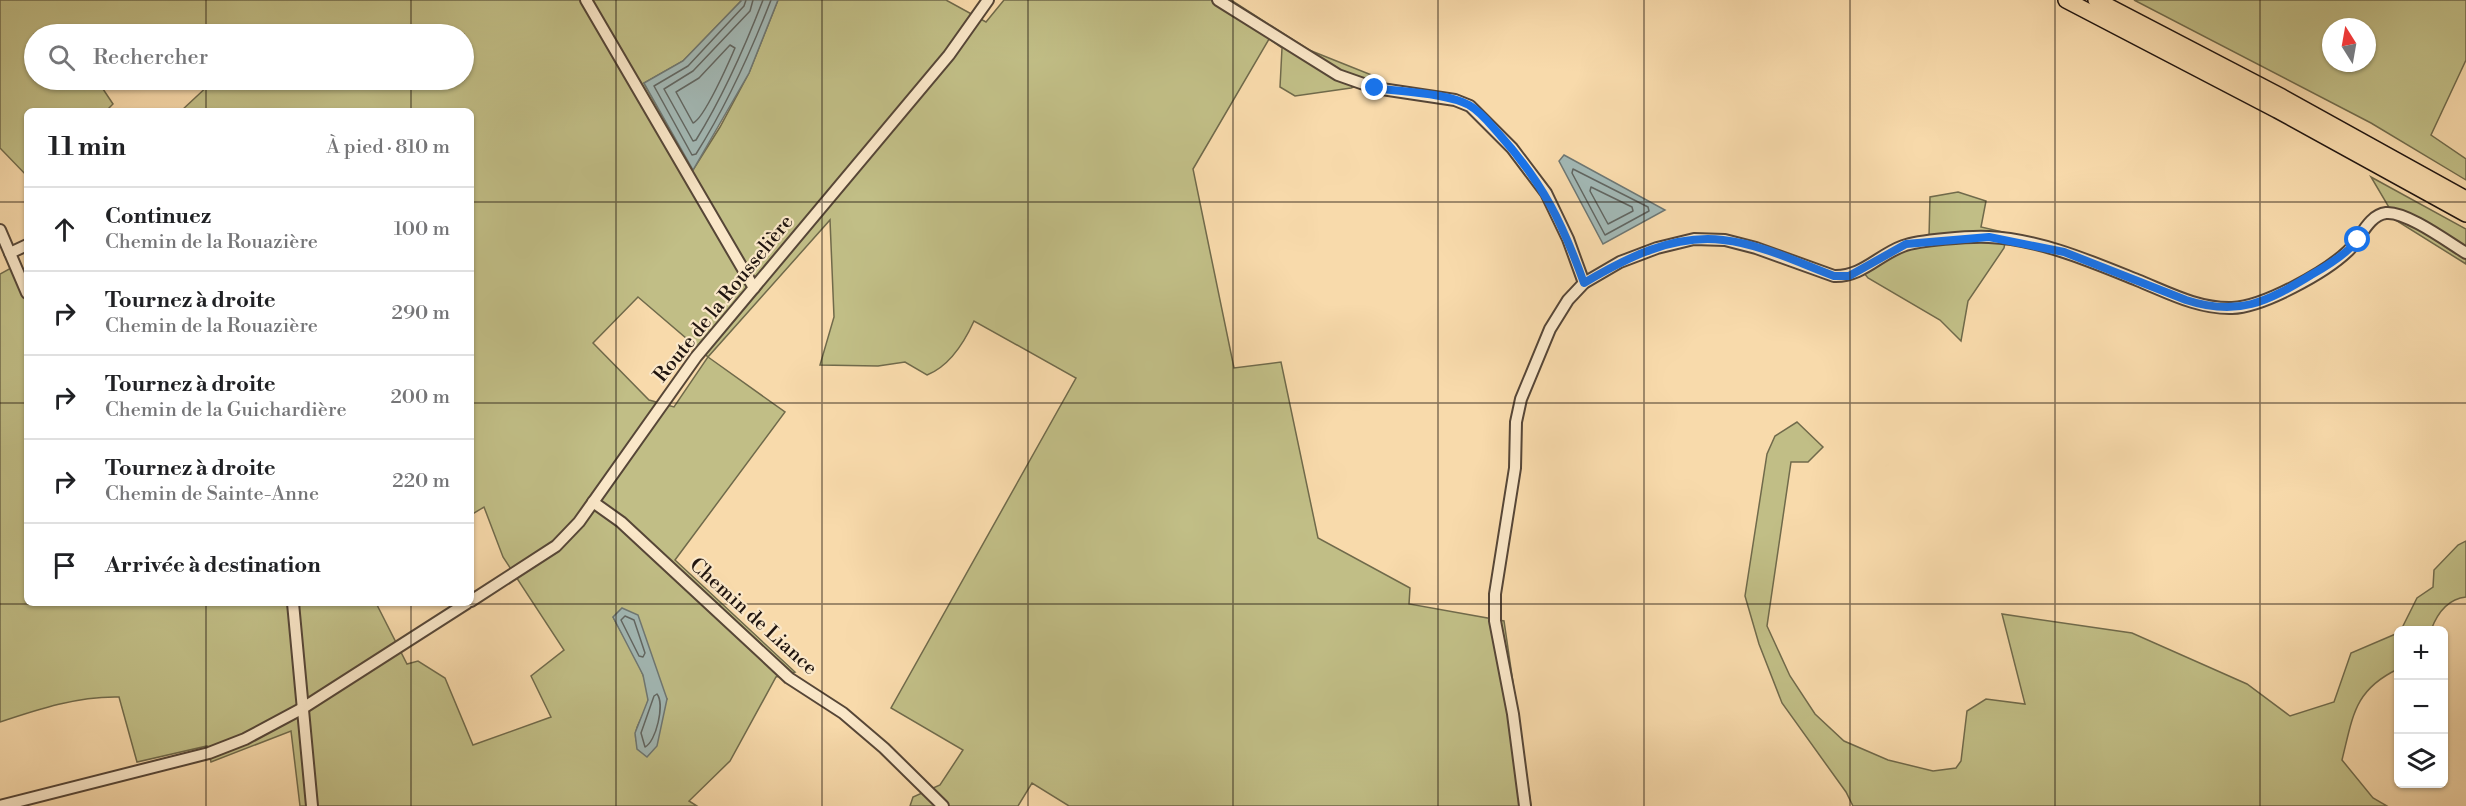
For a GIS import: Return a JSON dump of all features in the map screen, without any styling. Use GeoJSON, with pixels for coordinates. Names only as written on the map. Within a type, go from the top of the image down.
{"type":"FeatureCollection","features":[{"type":"Feature","properties":{"kind":"highway"},"geometry":{"type":"LineString","coordinates":[[2066,0],[2256,99],[2466,214]]}},
{"type":"Feature","properties":{"kind":"highway"},"geometry":{"type":"LineString","coordinates":[[2096,0],[2272,92],[2466,199]]}},
{"type":"Feature","properties":{"kind":"street"},"geometry":{"type":"LineString","coordinates":[[586,0],[754,288]]}},
{"type":"Feature","properties":{"kind":"street","name":"Route de la Rousselière"},"geometry":{"type":"LineString","coordinates":[[474,599],[556,546],[579,522],[696,357],[949,55],[987,0]]}},
{"type":"Feature","properties":{"kind":"street"},"geometry":{"type":"LineString","coordinates":[[1218,0],[1338,75],[1375,88],[1455,100],[1470,106],[1512,148],[1546,193],[1568,238],[1584,283]]}},
{"type":"Feature","properties":{"kind":"street"},"geometry":{"type":"LineString","coordinates":[[1525,806],[1513,714],[1495,621],[1496,594],[1515,468],[1516,423],[1521,399],[1550,329],[1568,300],[1584,283],[1620,262],[1657,248],[1694,239],[1725,240],[1834,276],[1849,276],[1906,244],[1989,237],[2064,252],[2201,305],[2232,308],[2253,305],[2278,296],[2340,258],[2358,240],[2370,222],[2385,213],[2399,214],[2466,253]]}},
{"type":"Feature","properties":{"kind":"street"},"geometry":{"type":"LineString","coordinates":[[0,230],[24,285]]}},
{"type":"Feature","properties":{"kind":"street"},"geometry":{"type":"LineString","coordinates":[[10,253],[24,246]]}},
{"type":"Feature","properties":{"kind":"street","name":"Chemin de Liance"},"geometry":{"type":"LineString","coordinates":[[593,502],[621,522],[789,678],[843,713],[884,748],[943,806]]}},
{"type":"Feature","properties":{"kind":"street"},"geometry":{"type":"LineString","coordinates":[[293,606],[312,806]]}},
{"type":"Feature","properties":{"kind":"street","name":"Route de la Rousselière"},"geometry":{"type":"LineString","coordinates":[[0,806],[208,753],[260,732],[303,708],[463,606]]}},
{"type":"Feature","properties":{"kind":"shaded area"},"geometry":{"type":"Polygon","coordinates":[[[0,0],[742,0],[683,61],[644,83],[693,170],[720,127],[749,73],[778,0],[946,0],[986,22],[1004,0],[1231,0],[1309,50],[1379,78],[1351,88],[1295,96],[1280,87],[1282,48],[1269,39],[1193,169],[1234,368],[1281,362],[1318,538],[1410,588],[1409,604],[1504,621],[1531,806],[1069,806],[1032,783],[1018,806],[910,806],[913,797],[940,785],[963,750],[891,708],[1076,378],[974,321],[966,337],[949,360],[927,375],[905,362],[878,366],[820,365],[834,317],[830,220],[708,357],[785,412],[675,560],[795,672],[776,677],[730,761],[689,801],[697,806],[300,806],[291,731],[211,762],[207,746],[137,762],[119,697],[74,701],[0,722],[0,274],[20,263],[24,271],[24,606],[378,606],[407,664],[418,661],[445,678],[473,745],[551,717],[531,676],[564,650],[503,557],[484,507],[474,513],[474,108],[184,108],[204,90],[474,90],[474,24],[24,24],[24,90],[104,90],[113,104],[109,108],[24,108],[24,173],[0,148],[0,0]],[[638,297],[593,343],[649,400],[674,407],[708,357],[638,297]],[[613,617],[641,669],[648,691],[647,705],[636,729],[636,740],[667,699],[613,617]]]}},
{"type":"Feature","properties":{"kind":"shaded area"},"geometry":{"type":"Polygon","coordinates":[[[2134,0],[2466,0],[2466,60],[2431,135],[2466,159],[2466,180],[2371,123],[2134,0]]]}},
{"type":"Feature","properties":{"kind":"shaded area"},"geometry":{"type":"Polygon","coordinates":[[[2371,177],[2466,229],[2466,264],[2397,221],[2371,177]]]}},
{"type":"Feature","properties":{"kind":"shaded area"},"geometry":{"type":"Polygon","coordinates":[[[1958,192],[1986,201],[1981,227],[2007,233],[2004,248],[1968,301],[1961,341],[1940,320],[1868,278],[1864,273],[1899,245],[1929,237],[1930,197],[1958,192]]]}},
{"type":"Feature","properties":{"kind":"shaded area"},"geometry":{"type":"Polygon","coordinates":[[[1797,422],[1823,447],[1808,462],[1791,462],[1767,626],[1790,676],[1815,714],[1844,741],[1888,760],[1933,771],[1956,768],[1961,761],[1967,711],[1986,699],[2025,704],[2002,614],[2132,633],[2247,684],[2290,716],[2334,702],[2351,653],[2394,635],[2394,671],[2383,677],[2364,695],[2353,717],[2342,760],[2373,798],[2387,806],[1853,806],[1846,792],[1782,703],[1759,644],[1745,596],[1767,454],[1775,436],[1797,422]]]}},
{"type":"Feature","properties":{"kind":"shaded area"},"geometry":{"type":"Polygon","coordinates":[[[2466,541],[2466,597],[2448,604],[2436,618],[2433,626],[2403,626],[2417,598],[2433,587],[2434,570],[2458,545],[2466,541]]]}},
{"type":"Feature","properties":{"kind":"water"},"geometry":{"type":"Polygon","coordinates":[[[742,0],[778,0],[749,73],[693,170],[644,83],[683,61],[742,0]]]}},
{"type":"Feature","properties":{"kind":"water"},"geometry":{"type":"Polygon","coordinates":[[[1564,155],[1665,210],[1603,244],[1559,161],[1564,155]]]}},
{"type":"Feature","properties":{"kind":"water"},"geometry":{"type":"Polygon","coordinates":[[[622,608],[638,615],[667,699],[657,746],[647,757],[637,749],[635,733],[648,700],[643,675],[613,617],[622,608]]]}},
{"type":"Feature","properties":{"kind":"route"},"geometry":{"type":"LineString","coordinates":[[1375,88],[1455,100],[1470,106],[1483,116],[1512,148],[1546,193],[1568,238],[1584,283],[1620,262],[1657,248],[1694,239],[1725,240],[1756,248],[1834,276],[1849,276],[1888,252],[1906,244],[1967,237],[1989,237],[2064,252],[2201,305],[2232,308],[2253,305],[2278,296],[2340,258],[2358,240]]}}]}
